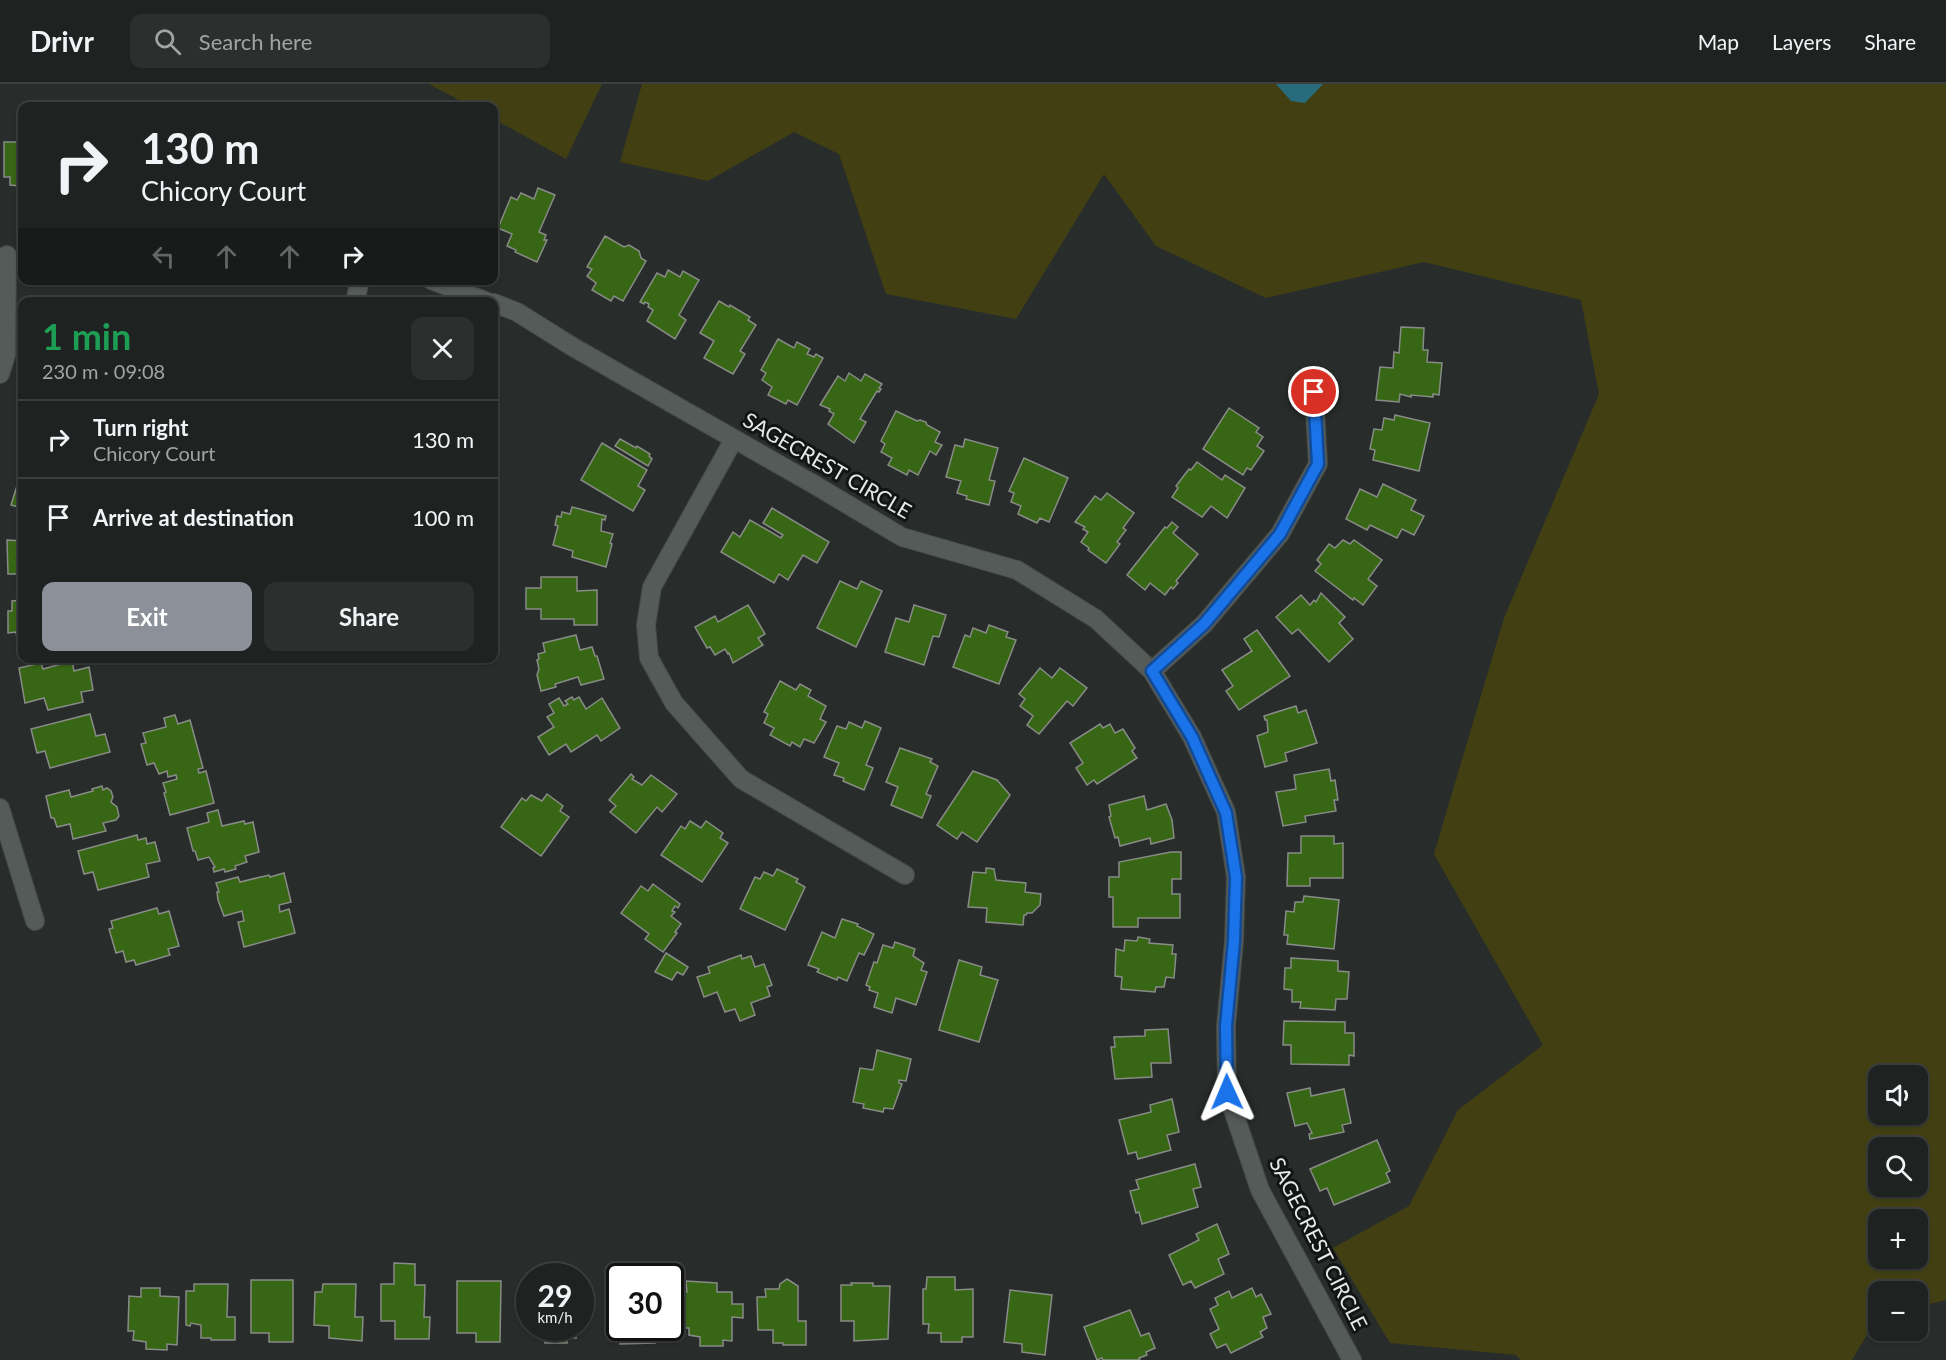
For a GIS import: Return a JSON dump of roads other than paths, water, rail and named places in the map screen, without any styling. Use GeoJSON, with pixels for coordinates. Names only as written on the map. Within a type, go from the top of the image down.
{"type":"FeatureCollection","features":[{"type":"Feature","properties":{"kind":"street"},"geometry":{"type":"LineString","coordinates":[[0,374],[6,356],[10,255]]}},
{"type":"Feature","properties":{"kind":"street"},"geometry":{"type":"LineString","coordinates":[[443,285],[475,297]]}},
{"type":"Feature","properties":{"kind":"street","name":"SAGECREST CIRCLE"},"geometry":{"type":"LineString","coordinates":[[498,305],[517,312],[573,347],[902,537],[1017,570],[1096,619],[1152,671],[1192,737],[1226,813],[1236,877],[1234,941],[1226,1026],[1227,1092],[1260,1190],[1350,1360]]}},
{"type":"Feature","properties":{"kind":"street"},"geometry":{"type":"LineString","coordinates":[[1152,671],[1204,624],[1280,534],[1318,464],[1314,392]]}},
{"type":"Feature","properties":{"kind":"street"},"geometry":{"type":"LineString","coordinates":[[734,439],[652,587],[646,625],[649,658],[674,703],[741,779],[905,875]]}},
{"type":"Feature","properties":{"kind":"street"},"geometry":{"type":"LineString","coordinates":[[0,808],[35,921]]}},
{"type":"Feature","properties":{"kind":"water"},"geometry":{"type":"Polygon","coordinates":[[[1276,84],[1323,84],[1305,103],[1291,101],[1276,84]]]}}]}
